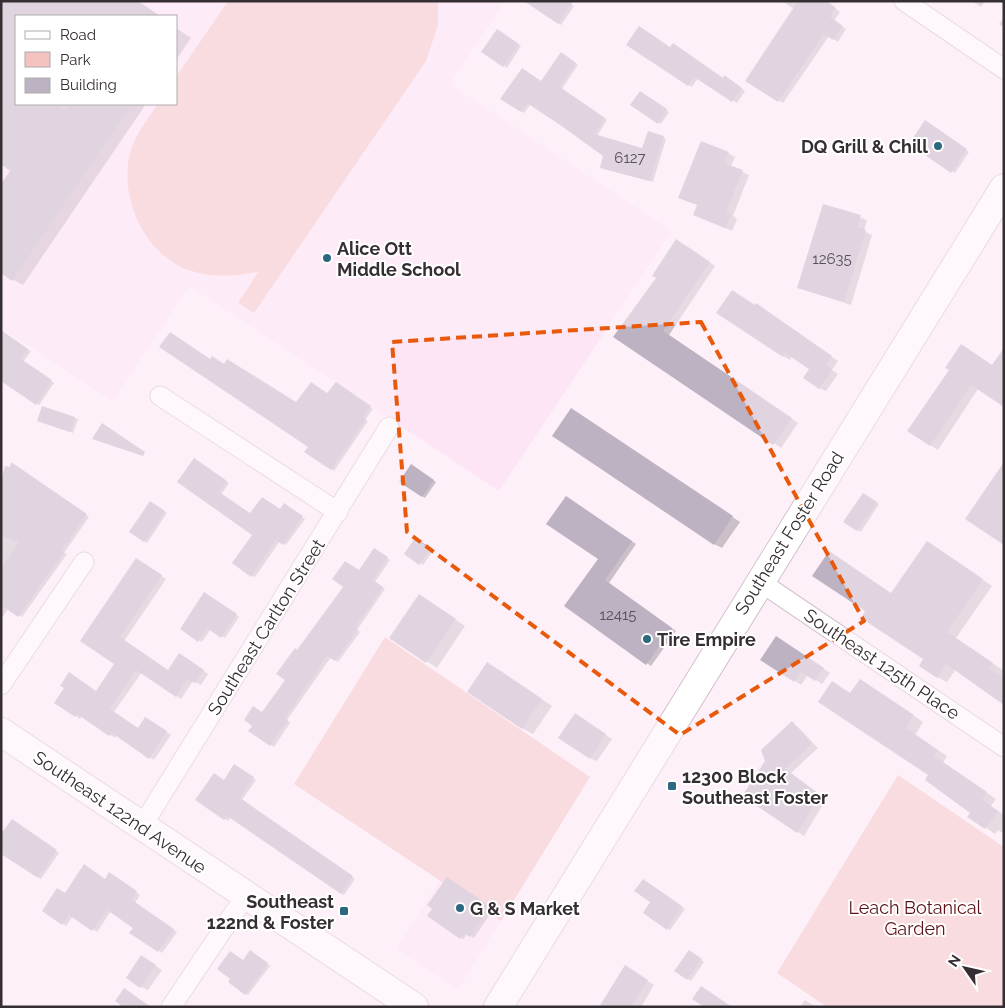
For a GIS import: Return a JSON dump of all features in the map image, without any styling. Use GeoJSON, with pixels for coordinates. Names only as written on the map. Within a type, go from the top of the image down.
{"type":"FeatureCollection","features":[{"type":"Feature","properties":{"kind":"main road","name":"Southeast Foster Road"},"geometry":{"type":"LineString","coordinates":[[498,1007],[759,581],[1004,188]]}},
{"type":"Feature","properties":{"kind":"main road","name":"Southeast 122nd Avenue"},"geometry":{"type":"LineString","coordinates":[[3,738],[142,826],[414,1007]]}},
{"type":"Feature","properties":{"kind":"street"},"geometry":{"type":"LineString","coordinates":[[904,1],[1004,69]]}},
{"type":"Feature","properties":{"kind":"street"},"geometry":{"type":"LineString","coordinates":[[160,396],[338,512]]}},
{"type":"Feature","properties":{"kind":"street","name":"Southeast Carlton Street"},"geometry":{"type":"LineString","coordinates":[[142,826],[389,427]]}},
{"type":"Feature","properties":{"kind":"street"},"geometry":{"type":"LineString","coordinates":[[1,685],[84,562]]}},
{"type":"Feature","properties":{"kind":"street","name":"Southeast 125th Place"},"geometry":{"type":"LineString","coordinates":[[759,581],[1004,747]]}},
{"type":"Feature","properties":{"kind":"street"},"geometry":{"type":"LineString","coordinates":[[171,1007],[246,895]]}},
{"type":"Feature","properties":{"kind":"highlighted area"},"geometry":{"type":"Polygon","coordinates":[[[701,322],[864,621],[680,735],[407,532],[392,342],[701,322]]]}},
{"type":"Feature","properties":{"kind":"shaded area","name":"Alice Ott Middle School"},"geometry":{"type":"Polygon","coordinates":[[[1,1],[502,1],[504,3],[450,84],[672,231],[499,491],[189,286],[113,402],[1,328],[1,1]]]}},
{"type":"Feature","properties":{"kind":"shaded area"},"geometry":{"type":"Polygon","coordinates":[[[439,880],[501,921],[458,990],[396,949],[439,880]]]}},
{"type":"Feature","properties":{"kind":"green space"},"geometry":{"type":"Polygon","coordinates":[[[228,1],[438,1],[438,25],[426,61],[254,313],[238,303],[259,271],[233,275],[215,275],[197,273],[172,262],[147,237],[138,222],[132,205],[128,188],[128,170],[132,146],[157,105],[178,105],[178,74],[228,1]]]}},
{"type":"Feature","properties":{"kind":"green space"},"geometry":{"type":"Polygon","coordinates":[[[385,637],[590,777],[501,921],[294,784],[385,637]]]}},
{"type":"Feature","properties":{"kind":"green space","name":"Leach Botanical Garden"},"geometry":{"type":"Polygon","coordinates":[[[898,775],[1004,847],[1004,1007],[827,1007],[777,973],[898,775]]]}},
{"type":"Feature","properties":{"kind":"building"},"geometry":{"type":"Polygon","coordinates":[[[1,1],[138,1],[159,15],[15,15],[15,105],[56,105],[65,111],[69,105],[131,105],[12,281],[1,273],[1,184],[10,171],[1,164],[1,1]]]}},
{"type":"Feature","properties":{"kind":"building"},"geometry":{"type":"Polygon","coordinates":[[[524,1],[573,1],[558,24],[524,1]]]}},
{"type":"Feature","properties":{"kind":"building"},"geometry":{"type":"Polygon","coordinates":[[[798,1],[827,1],[836,8],[830,17],[843,26],[833,40],[824,34],[778,102],[745,81],[798,1]]]}},
{"type":"Feature","properties":{"kind":"building"},"geometry":{"type":"Polygon","coordinates":[[[639,26],[670,47],[673,43],[723,78],[724,75],[742,88],[732,102],[694,77],[688,86],[626,45],[639,26]]]}},
{"type":"Feature","properties":{"kind":"building"},"geometry":{"type":"Polygon","coordinates":[[[497,29],[519,44],[503,67],[481,52],[497,29]]]}},
{"type":"Feature","properties":{"kind":"building"},"geometry":{"type":"Polygon","coordinates":[[[561,52],[576,63],[560,87],[605,118],[594,134],[642,148],[648,131],[664,136],[650,181],[600,168],[603,156],[563,127],[527,103],[521,112],[500,99],[522,68],[541,81],[561,52]]]}},
{"type":"Feature","properties":{"kind":"building"},"geometry":{"type":"Polygon","coordinates":[[[640,91],[667,109],[658,124],[630,105],[640,91]]]}},
{"type":"Feature","properties":{"kind":"building","name":"DQ Grill & Chill"},"geometry":{"type":"Polygon","coordinates":[[[925,120],[967,149],[951,173],[909,144],[925,120]]]}},
{"type":"Feature","properties":{"kind":"building"},"geometry":{"type":"Polygon","coordinates":[[[701,141],[729,152],[724,163],[743,170],[726,212],[731,214],[725,228],[693,215],[697,205],[678,198],[701,141]]]}},
{"type":"Feature","properties":{"kind":"building"},"geometry":{"type":"Polygon","coordinates":[[[823,204],[861,215],[857,227],[866,230],[844,302],[797,288],[823,204]]]}},
{"type":"Feature","properties":{"kind":"building"},"geometry":{"type":"Polygon","coordinates":[[[676,239],[710,262],[663,331],[792,418],[773,445],[613,337],[656,278],[652,276],[676,239]]]}},
{"type":"Feature","properties":{"kind":"building"},"geometry":{"type":"Polygon","coordinates":[[[732,290],[755,305],[756,303],[832,356],[826,365],[832,370],[819,389],[803,378],[809,369],[785,353],[783,357],[716,313],[732,290]]]}},
{"type":"Feature","properties":{"kind":"building"},"geometry":{"type":"Polygon","coordinates":[[[1,330],[28,349],[21,359],[52,380],[36,405],[1,381],[1,330]]]}},
{"type":"Feature","properties":{"kind":"building"},"geometry":{"type":"Polygon","coordinates":[[[170,332],[210,359],[212,356],[224,364],[227,359],[296,402],[311,382],[327,393],[336,382],[371,406],[363,417],[366,419],[331,470],[304,452],[308,447],[159,347],[170,332]]]}},
{"type":"Feature","properties":{"kind":"building"},"geometry":{"type":"Polygon","coordinates":[[[961,344],[992,365],[1004,348],[1004,407],[971,385],[930,446],[907,431],[949,370],[945,368],[961,344]]]}},
{"type":"Feature","properties":{"kind":"building"},"geometry":{"type":"Polygon","coordinates":[[[42,406],[75,417],[70,432],[37,421],[42,406]]]}},
{"type":"Feature","properties":{"kind":"building"},"geometry":{"type":"Polygon","coordinates":[[[571,408],[733,516],[714,545],[552,436],[571,408]]]}},
{"type":"Feature","properties":{"kind":"building"},"geometry":{"type":"Polygon","coordinates":[[[102,423],[145,452],[143,456],[92,439],[102,423]]]}},
{"type":"Feature","properties":{"kind":"building"},"geometry":{"type":"Polygon","coordinates":[[[194,458],[227,481],[219,492],[250,513],[262,497],[280,509],[284,503],[303,516],[283,545],[276,540],[251,577],[232,563],[252,535],[177,482],[194,458]]]}},
{"type":"Feature","properties":{"kind":"building"},"geometry":{"type":"Polygon","coordinates":[[[11,462],[87,514],[62,550],[64,552],[18,617],[1,605],[1,569],[19,542],[1,536],[1,480],[5,466],[10,467],[11,462]]]}},
{"type":"Feature","properties":{"kind":"building"},"geometry":{"type":"Polygon","coordinates":[[[1004,462],[1004,545],[965,519],[1004,462]]]}},
{"type":"Feature","properties":{"kind":"building"},"geometry":{"type":"Polygon","coordinates":[[[411,464],[434,480],[422,497],[399,482],[411,464]]]}},
{"type":"Feature","properties":{"kind":"building"},"geometry":{"type":"Polygon","coordinates":[[[863,493],[877,502],[857,531],[843,522],[863,493]]]}},
{"type":"Feature","properties":{"kind":"building"},"geometry":{"type":"Polygon","coordinates":[[[566,496],[632,541],[605,580],[672,628],[646,665],[564,606],[598,559],[546,524],[566,496]]]}},
{"type":"Feature","properties":{"kind":"building"},"geometry":{"type":"Polygon","coordinates":[[[150,501],[165,511],[144,542],[129,532],[150,501]]]}},
{"type":"Feature","properties":{"kind":"building"},"geometry":{"type":"Polygon","coordinates":[[[415,538],[431,548],[419,565],[404,554],[415,538]]]}},
{"type":"Feature","properties":{"kind":"building"},"geometry":{"type":"Polygon","coordinates":[[[927,541],[983,579],[947,632],[993,663],[989,668],[1004,678],[1004,705],[946,664],[937,678],[919,666],[923,659],[861,618],[865,611],[812,576],[829,551],[891,593],[927,541]]]}},
{"type":"Feature","properties":{"kind":"building"},"geometry":{"type":"Polygon","coordinates":[[[374,548],[388,557],[373,580],[383,587],[355,627],[358,629],[335,661],[327,656],[285,718],[288,720],[270,746],[248,731],[252,726],[244,720],[253,706],[262,712],[285,680],[276,674],[295,648],[297,650],[343,587],[332,579],[345,561],[359,570],[374,548]]]}},
{"type":"Feature","properties":{"kind":"building"},"geometry":{"type":"Polygon","coordinates":[[[136,558],[162,575],[120,637],[168,670],[179,653],[204,670],[195,683],[187,679],[176,697],[136,670],[110,709],[138,728],[145,717],[167,731],[149,759],[112,733],[109,736],[77,714],[75,717],[54,703],[64,688],[60,686],[69,672],[96,691],[114,664],[80,641],[136,558]]]}},
{"type":"Feature","properties":{"kind":"building"},"geometry":{"type":"Polygon","coordinates":[[[204,592],[237,614],[221,638],[207,628],[198,642],[180,629],[204,592]]]}},
{"type":"Feature","properties":{"kind":"building"},"geometry":{"type":"Polygon","coordinates":[[[419,594],[456,619],[426,663],[389,638],[419,594]]]}},
{"type":"Feature","properties":{"kind":"building"},"geometry":{"type":"Polygon","coordinates":[[[776,636],[824,668],[815,681],[801,672],[794,682],[760,660],[776,636]]]}},
{"type":"Feature","properties":{"kind":"building"},"geometry":{"type":"Polygon","coordinates":[[[487,662],[542,699],[522,729],[467,692],[487,662]]]}},
{"type":"Feature","properties":{"kind":"building"},"geometry":{"type":"Polygon","coordinates":[[[860,679],[914,715],[906,728],[938,750],[934,756],[987,792],[982,800],[998,811],[985,829],[967,817],[970,813],[925,780],[928,775],[818,702],[832,681],[850,693],[860,679]]]}},
{"type":"Feature","properties":{"kind":"building"},"geometry":{"type":"Polygon","coordinates":[[[575,713],[606,734],[590,759],[558,738],[575,713]]]}},
{"type":"Feature","properties":{"kind":"building"},"geometry":{"type":"Polygon","coordinates":[[[792,721],[812,744],[785,769],[820,795],[797,833],[742,796],[765,761],[761,750],[792,721]]]}},
{"type":"Feature","properties":{"kind":"building"},"geometry":{"type":"Polygon","coordinates":[[[234,764],[254,777],[240,798],[353,876],[341,894],[227,816],[224,820],[195,800],[214,773],[224,780],[234,764]]]}},
{"type":"Feature","properties":{"kind":"building"},"geometry":{"type":"Polygon","coordinates":[[[12,819],[57,850],[38,878],[1,854],[1,834],[12,819]]]}},
{"type":"Feature","properties":{"kind":"building"},"geometry":{"type":"Polygon","coordinates":[[[84,864],[105,879],[109,872],[137,891],[132,900],[174,929],[158,952],[129,933],[133,928],[107,910],[92,931],[69,915],[62,925],[42,911],[57,888],[65,893],[84,864]]]}},
{"type":"Feature","properties":{"kind":"building","name":"G & S Market"},"geometry":{"type":"Polygon","coordinates":[[[447,877],[491,907],[470,937],[464,933],[460,939],[427,916],[432,909],[427,905],[447,877]]]}},
{"type":"Feature","properties":{"kind":"building"},"geometry":{"type":"Polygon","coordinates":[[[643,879],[682,906],[667,930],[643,913],[650,902],[634,891],[643,879]]]}},
{"type":"Feature","properties":{"kind":"building"},"geometry":{"type":"Polygon","coordinates":[[[250,950],[268,963],[245,995],[228,982],[230,979],[217,969],[230,951],[243,960],[250,950]]]}},
{"type":"Feature","properties":{"kind":"building"},"geometry":{"type":"Polygon","coordinates":[[[689,950],[702,959],[687,980],[674,971],[689,950]]]}},
{"type":"Feature","properties":{"kind":"building"},"geometry":{"type":"Polygon","coordinates":[[[141,955],[156,965],[140,988],[126,978],[141,955]]]}},
{"type":"Feature","properties":{"kind":"building"},"geometry":{"type":"Polygon","coordinates":[[[625,965],[648,980],[631,1007],[599,1007],[625,965]]]}},
{"type":"Feature","properties":{"kind":"building"},"geometry":{"type":"Polygon","coordinates":[[[701,986],[732,1007],[704,1007],[692,999],[701,986]]]}},
{"type":"Feature","properties":{"kind":"building"},"geometry":{"type":"Polygon","coordinates":[[[124,988],[151,1007],[123,1007],[115,1001],[124,988]]]}},
{"type":"Feature","properties":{"kind":"place","name":"DQ Grill & Chill"},"geometry":{"type":"Point","coordinates":[938,146]}},
{"type":"Feature","properties":{"kind":"place","name":"Alice Ott Middle School"},"geometry":{"type":"Point","coordinates":[327,258]}},
{"type":"Feature","properties":{"kind":"place","name":"Tire Empire"},"geometry":{"type":"Point","coordinates":[647,639]}},
{"type":"Feature","properties":{"kind":"place","name":"12300 Block Southeast Foster"},"geometry":{"type":"Point","coordinates":[672,786]}},
{"type":"Feature","properties":{"kind":"place","name":"G & S Market"},"geometry":{"type":"Point","coordinates":[460,908]}},
{"type":"Feature","properties":{"kind":"place","name":"Southeast 122nd & Foster"},"geometry":{"type":"Point","coordinates":[344,911]}}]}
